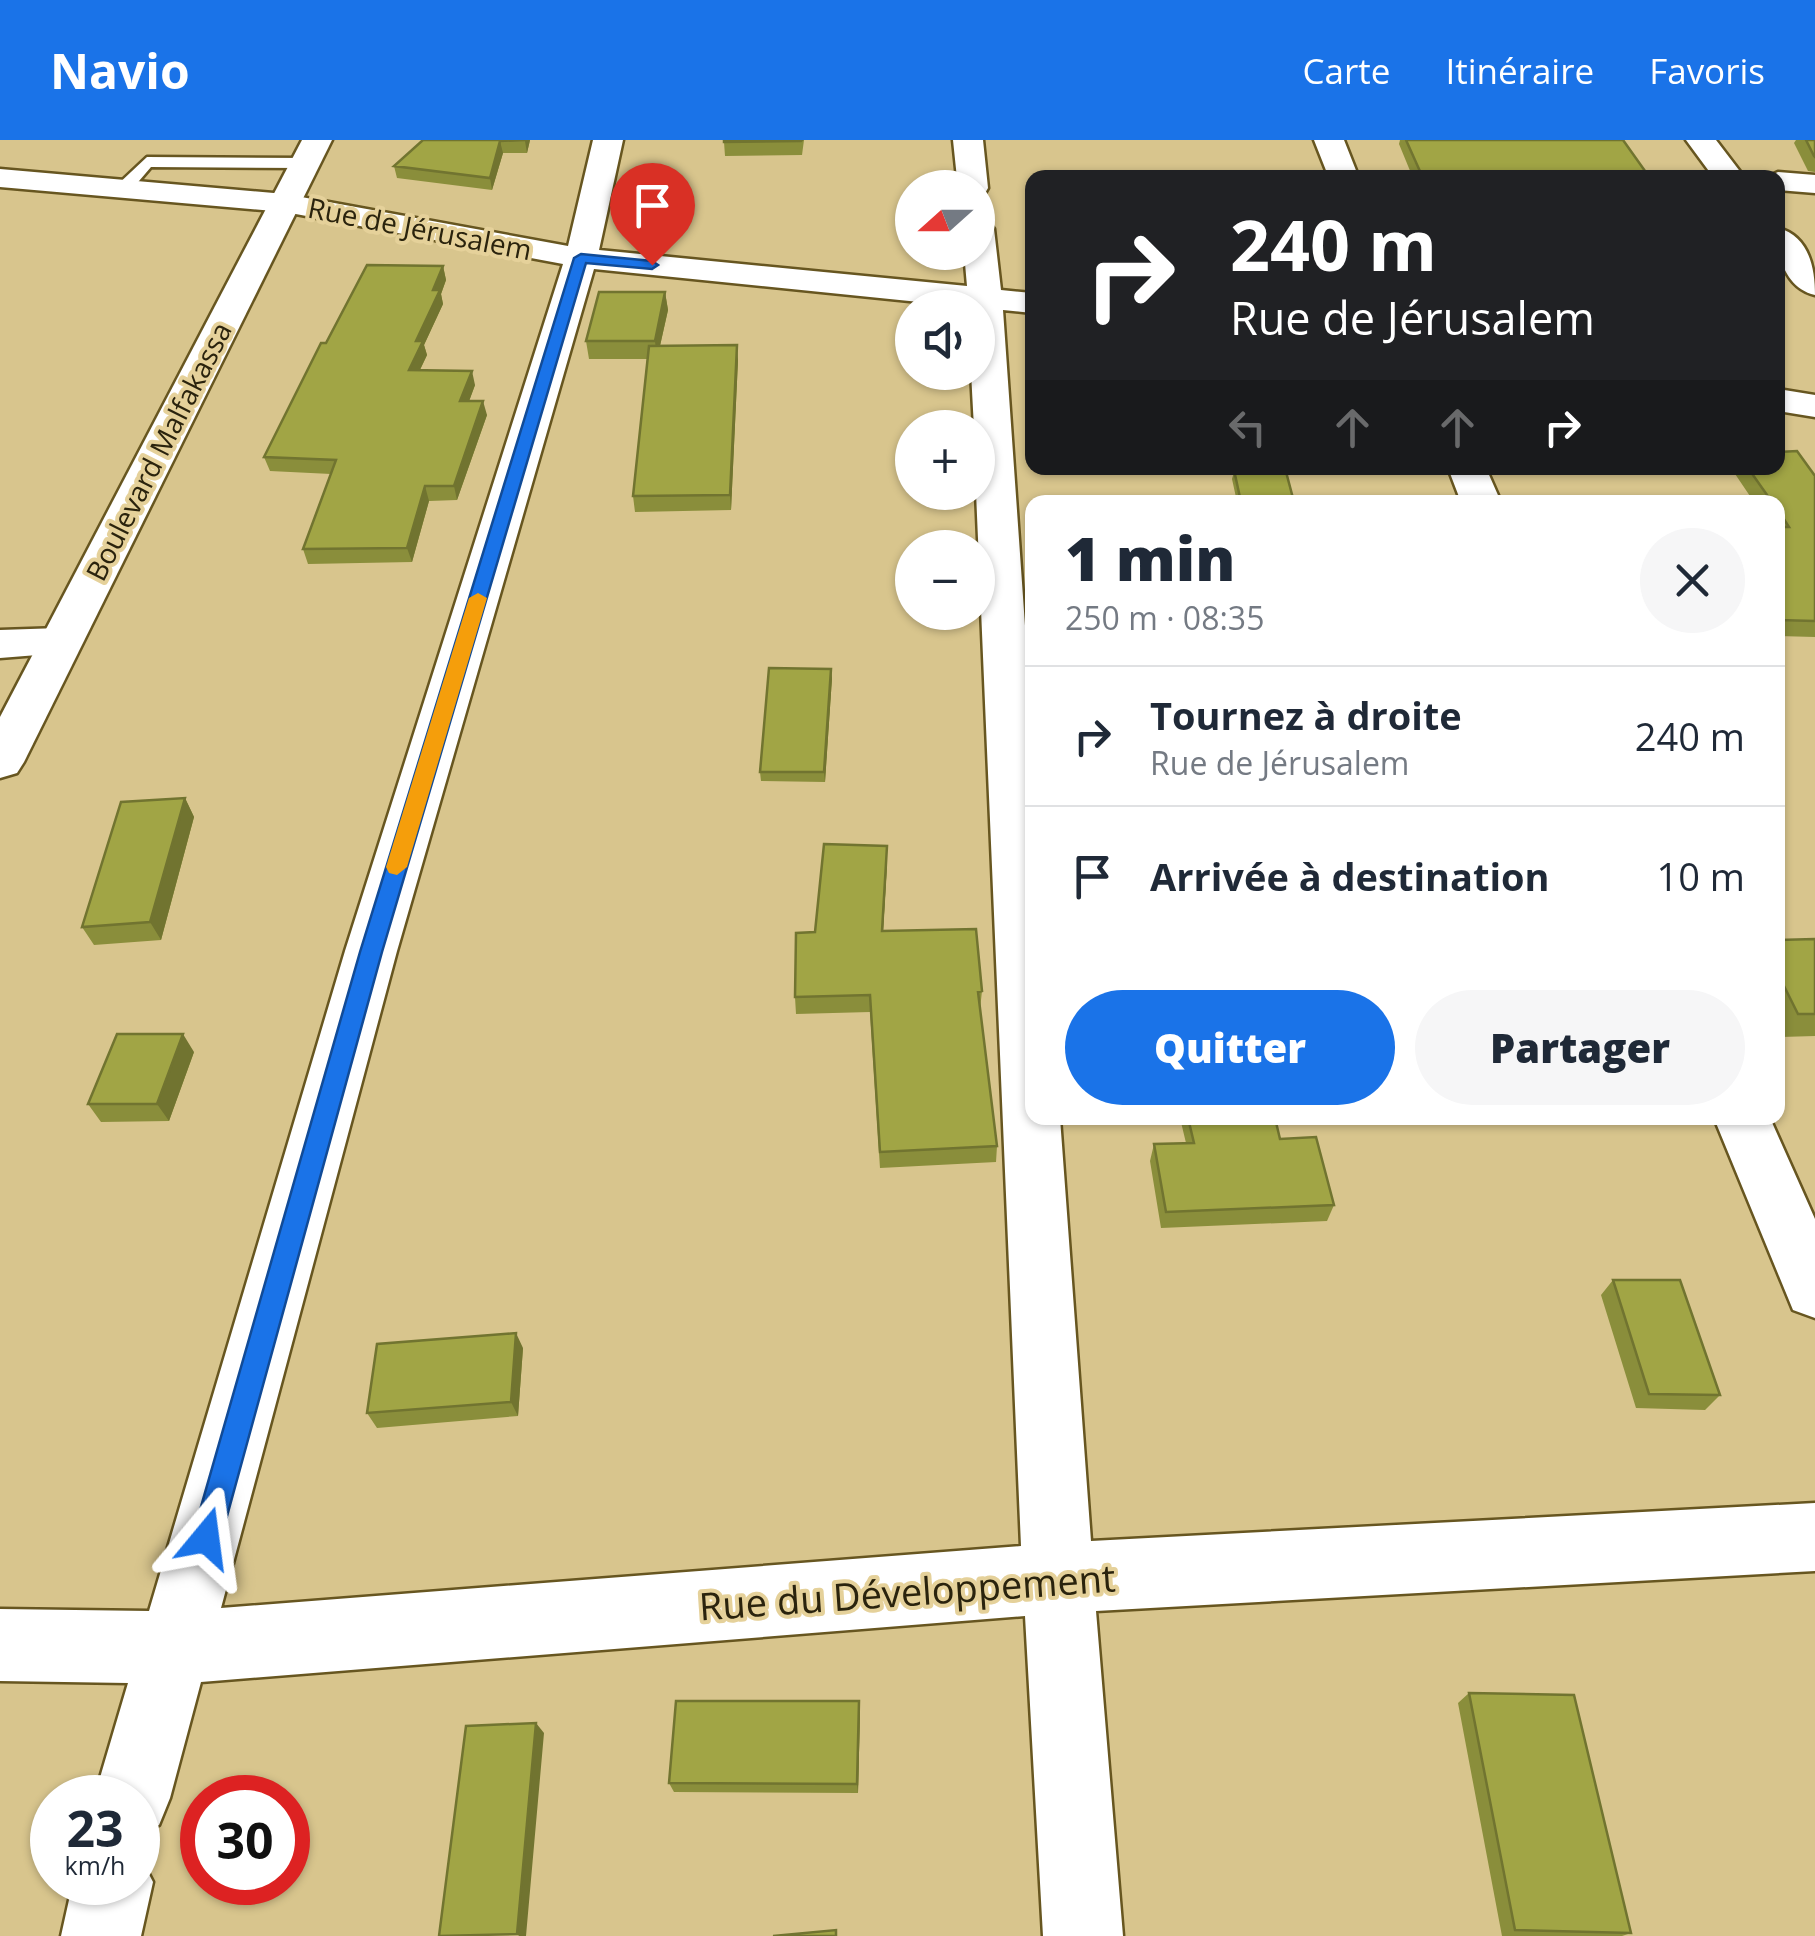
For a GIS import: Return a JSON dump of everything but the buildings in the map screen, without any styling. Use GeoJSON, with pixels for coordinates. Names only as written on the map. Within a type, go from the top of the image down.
{"type":"FeatureCollection","features":[{"type":"Feature","properties":{"kind":"street"},"geometry":{"type":"LineString","coordinates":[[139,1775],[371,952],[581,258],[608,140]]}},
{"type":"Feature","properties":{"kind":"street"},"geometry":{"type":"LineString","coordinates":[[968,140],[971,170]]}},
{"type":"Feature","properties":{"kind":"street"},"geometry":{"type":"LineString","coordinates":[[1328,140],[1341,170]]}},
{"type":"Feature","properties":{"kind":"street"},"geometry":{"type":"LineString","coordinates":[[1701,140],[1726,170]]}},
{"type":"Feature","properties":{"kind":"street","name":"Boulevard Malfakassa"},"geometry":{"type":"LineString","coordinates":[[0,762],[312,152]]}},
{"type":"Feature","properties":{"kind":"street","name":"Rue de Jérusalem"},"geometry":{"type":"LineString","coordinates":[[1,179],[285,203],[581,258],[1008,300]]}},
{"type":"Feature","properties":{"kind":"street"},"geometry":{"type":"LineString","coordinates":[[1785,182],[1815,184]]}},
{"type":"Feature","properties":{"kind":"street"},"geometry":{"type":"LineString","coordinates":[[1785,247],[1815,285]]}},
{"type":"Feature","properties":{"kind":"street"},"geometry":{"type":"LineString","coordinates":[[995,269],[1008,300],[1025,735]]}},
{"type":"Feature","properties":{"kind":"street"},"geometry":{"type":"LineString","coordinates":[[1785,401],[1815,406]]}},
{"type":"Feature","properties":{"kind":"street"},"geometry":{"type":"LineString","coordinates":[[0,644],[60,642]]}},
{"type":"Feature","properties":{"kind":"street"},"geometry":{"type":"LineString","coordinates":[[1040,1125],[1058,1578],[1083,1936]]}},
{"type":"Feature","properties":{"kind":"street"},"geometry":{"type":"LineString","coordinates":[[1745,1125],[1815,1290]]}},
{"type":"Feature","properties":{"kind":"street","name":"Rue du Développement"},"geometry":{"type":"LineString","coordinates":[[0,1646],[175,1648],[1058,1578],[1815,1537]]}},
{"type":"Feature","properties":{"kind":"street"},"geometry":{"type":"LineString","coordinates":[[100,1936],[107,1905]]}},
{"type":"Feature","properties":{"kind":"lane"},"geometry":{"type":"LineString","coordinates":[[220,162],[231,140]]}},
{"type":"Feature","properties":{"kind":"lane"},"geometry":{"type":"LineString","coordinates":[[121,192],[148,159],[220,162],[312,152]]}},
{"type":"Feature","properties":{"kind":"slow traffic"},"geometry":{"type":"LineString","coordinates":[[397,867],[478,598]]}},
{"type":"Feature","properties":{"kind":"route"},"geometry":{"type":"LineString","coordinates":[[206,1538],[371,952],[581,258],[652,265]]}}]}
